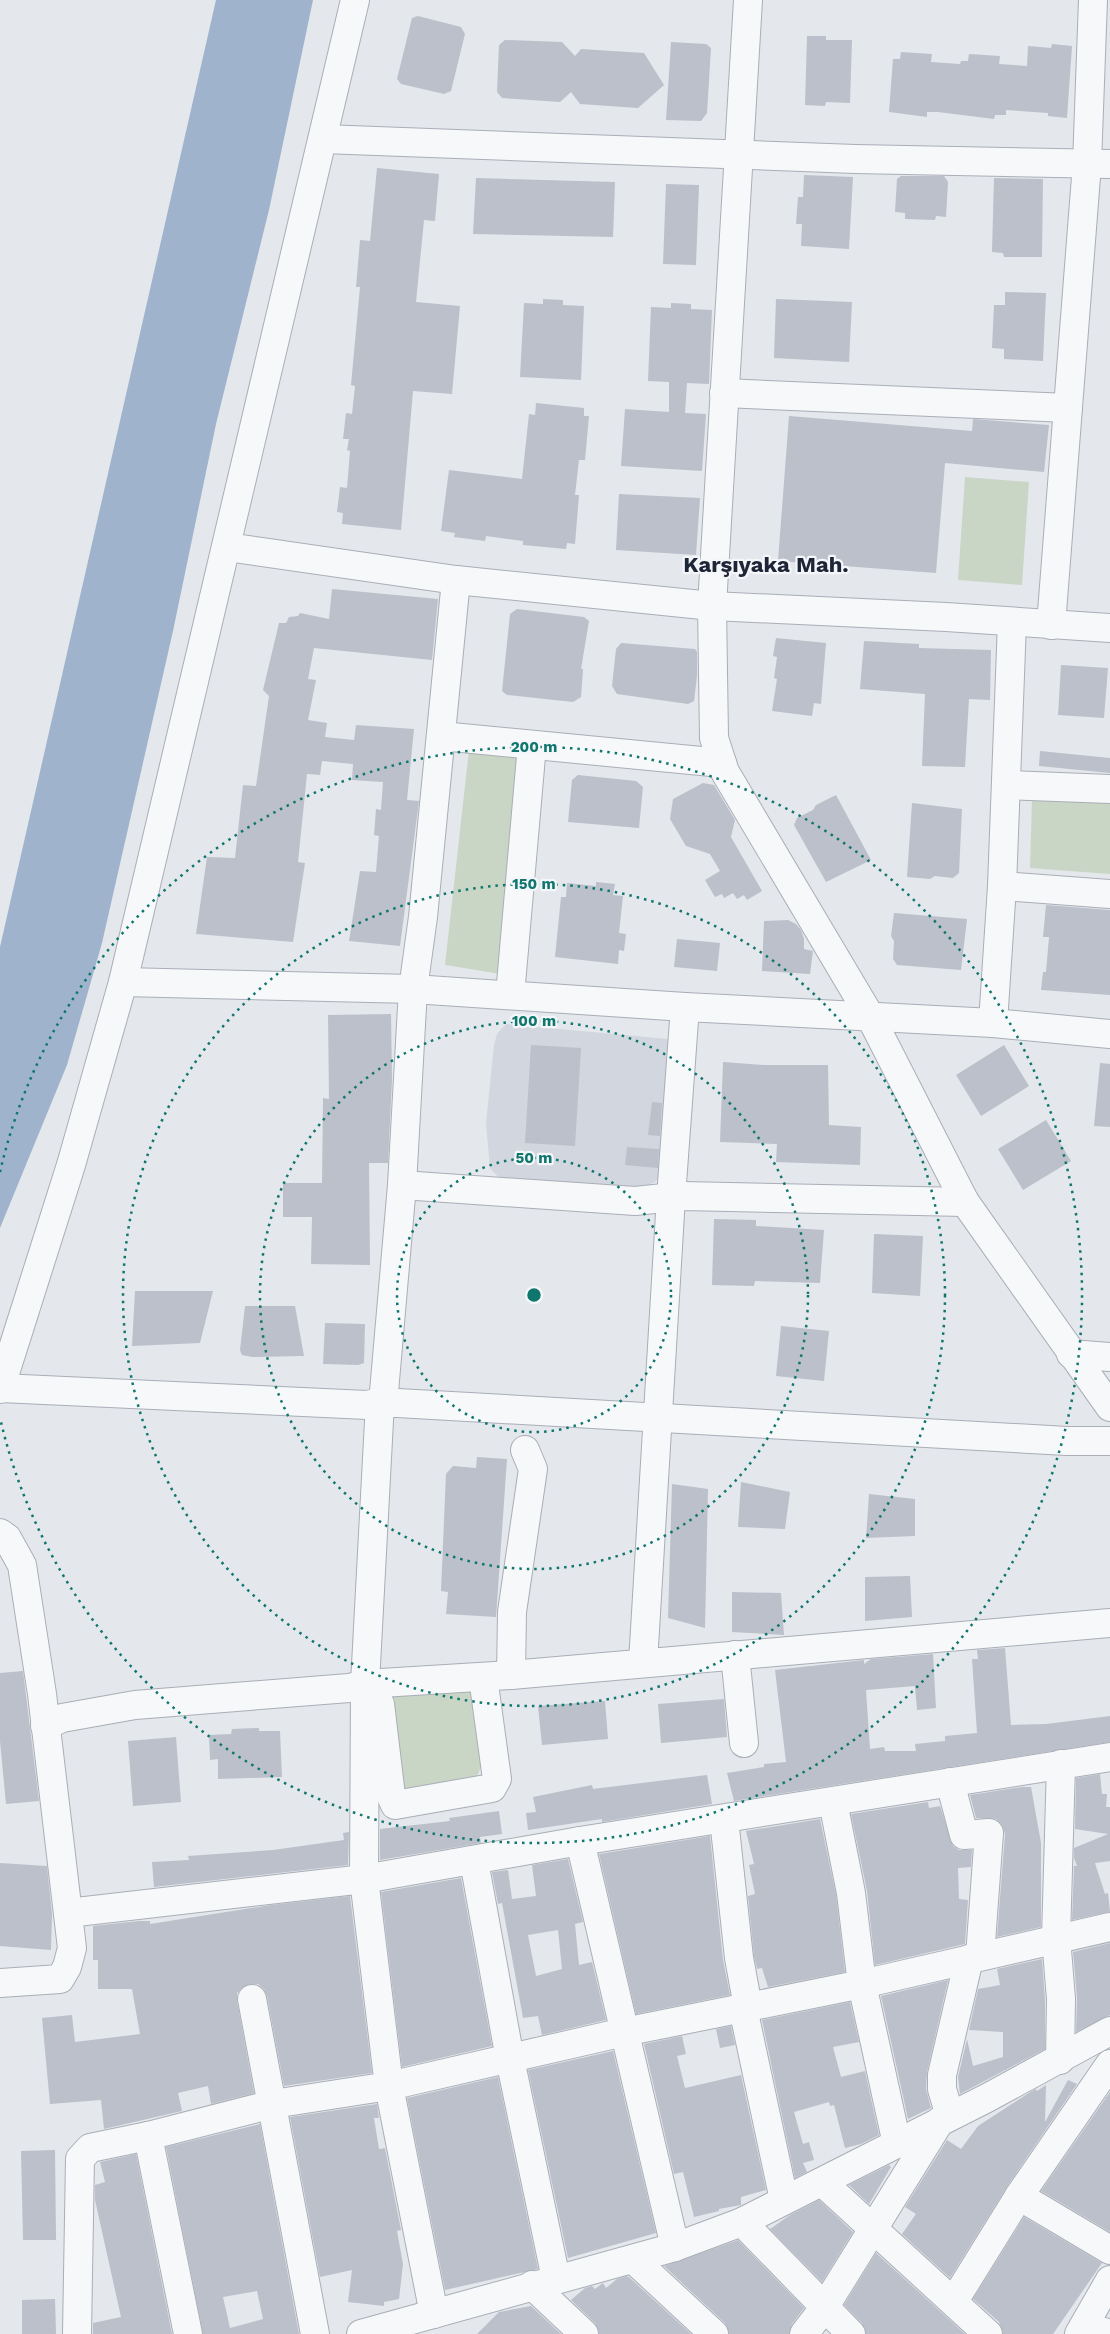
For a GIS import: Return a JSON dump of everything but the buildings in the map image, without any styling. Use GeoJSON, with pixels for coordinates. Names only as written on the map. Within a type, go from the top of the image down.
{"type":"FeatureCollection","features":[{"type":"Feature","properties":{"kind":"street"},"geometry":{"type":"LineString","coordinates":[[355,0],[123,982],[71,1165],[0,1389],[367,1405],[380,1402],[1066,1441],[1110,1441]]}},
{"type":"Feature","properties":{"kind":"street"},"geometry":{"type":"LineString","coordinates":[[748,0],[712,606],[714,738],[722,763],[871,1018],[964,1202],[1110,1407]]}},
{"type":"Feature","properties":{"kind":"street"},"geometry":{"type":"LineString","coordinates":[[1051,626],[1068,408],[1099,164],[1094,0]]}},
{"type":"Feature","properties":{"kind":"street"},"geometry":{"type":"LineString","coordinates":[[323,139],[738,154],[1099,164]]}},
{"type":"Feature","properties":{"kind":"street"},"geometry":{"type":"LineString","coordinates":[[724,393],[1068,408]]}},
{"type":"Feature","properties":{"kind":"street"},"geometry":{"type":"LineString","coordinates":[[227,547],[456,580],[712,606],[946,617],[1051,626],[1110,628]]}},
{"type":"Feature","properties":{"kind":"street"},"geometry":{"type":"LineString","coordinates":[[430,2322],[389,2086],[364,1879],[380,1402],[384,1392],[402,1185],[413,989],[423,917],[456,580]]}},
{"type":"Feature","properties":{"kind":"street"},"geometry":{"type":"LineString","coordinates":[[993,1023],[1002,886],[1012,622]]}},
{"type":"Feature","properties":{"kind":"street"},"geometry":{"type":"LineString","coordinates":[[441,736],[722,763]]}},
{"type":"Feature","properties":{"kind":"street"},"geometry":{"type":"LineString","coordinates":[[510,995],[532,745]]}},
{"type":"Feature","properties":{"kind":"street"},"geometry":{"type":"LineString","coordinates":[[1006,785],[1110,789]]}},
{"type":"Feature","properties":{"kind":"street"},"geometry":{"type":"LineString","coordinates":[[1002,886],[1110,894]]}},
{"type":"Feature","properties":{"kind":"street"},"geometry":{"type":"LineString","coordinates":[[123,982],[413,989],[871,1018],[993,1023],[1110,1034]]}},
{"type":"Feature","properties":{"kind":"street"},"geometry":{"type":"LineString","coordinates":[[643,1663],[670,1197],[685,1007]]}},
{"type":"Feature","properties":{"kind":"street"},"geometry":{"type":"LineString","coordinates":[[402,1185],[635,1201],[670,1197],[964,1202]]}},
{"type":"Feature","properties":{"kind":"street"},"geometry":{"type":"LineString","coordinates":[[1071,1354],[1110,1357]]}},
{"type":"Feature","properties":{"kind":"street"},"geometry":{"type":"LineString","coordinates":[[511,1675],[512,1612],[533,1469],[525,1450]]}},
{"type":"Feature","properties":{"kind":"street"},"geometry":{"type":"LineString","coordinates":[[0,1983],[60,1979],[67,1968],[72,1948],[45,1726],[22,1565],[2,1541]]}},
{"type":"Feature","properties":{"kind":"street"},"geometry":{"type":"LineString","coordinates":[[45,1726],[62,1718],[135,1705],[349,1688],[371,1683],[511,1675],[1110,1623]]}},
{"type":"Feature","properties":{"kind":"street"},"geometry":{"type":"LineString","coordinates":[[735,1655],[744,1743]]}},
{"type":"Feature","properties":{"kind":"street"},"geometry":{"type":"LineString","coordinates":[[371,1683],[390,1796],[394,1805],[492,1788],[497,1780],[483,1677]]}},
{"type":"Feature","properties":{"kind":"street"},"geometry":{"type":"LineString","coordinates":[[68,1913],[364,1879],[580,1841],[1110,1757]]}},
{"type":"Feature","properties":{"kind":"street"},"geometry":{"type":"LineString","coordinates":[[1060,2060],[1061,1999],[1056,1938],[1061,1764]]}},
{"type":"Feature","properties":{"kind":"street"},"geometry":{"type":"LineString","coordinates":[[804,2334],[824,2308],[945,2119],[942,2075],[974,1957],[989,1833],[964,1835],[950,1782]]}},
{"type":"Feature","properties":{"kind":"street"},"geometry":{"type":"LineString","coordinates":[[833,1802],[850,1893],[862,1984],[897,2144]]}},
{"type":"Feature","properties":{"kind":"street"},"geometry":{"type":"LineString","coordinates":[[724,1819],[746,2007],[784,2200]]}},
{"type":"Feature","properties":{"kind":"street"},"geometry":{"type":"LineString","coordinates":[[580,1841],[675,2247]]}},
{"type":"Feature","properties":{"kind":"street"},"geometry":{"type":"LineString","coordinates":[[474,1861],[510,2058],[544,2282],[584,2334]]}},
{"type":"Feature","properties":{"kind":"street"},"geometry":{"type":"LineString","coordinates":[[77,2334],[80,2159],[90,2148],[148,2136],[272,2104],[389,2086],[624,2032],[862,1984],[1110,1927]]}},
{"type":"Feature","properties":{"kind":"street"},"geometry":{"type":"LineString","coordinates":[[252,1999],[315,2334]]}},
{"type":"Feature","properties":{"kind":"street"},"geometry":{"type":"LineString","coordinates":[[364,2334],[430,2322],[544,2282],[675,2247],[742,2222],[1060,2060],[1110,2031]]}},
{"type":"Feature","properties":{"kind":"street"},"geometry":{"type":"LineString","coordinates":[[954,2301],[1019,2196],[1110,2064]]}},
{"type":"Feature","properties":{"kind":"street"},"geometry":{"type":"LineString","coordinates":[[148,2136],[188,2334]]}},
{"type":"Feature","properties":{"kind":"street"},"geometry":{"type":"LineString","coordinates":[[822,2182],[988,2334]]}},
{"type":"Feature","properties":{"kind":"street"},"geometry":{"type":"LineString","coordinates":[[1019,2196],[1110,2250]]}},
{"type":"Feature","properties":{"kind":"street"},"geometry":{"type":"LineString","coordinates":[[742,2222],[851,2334]]}},
{"type":"Feature","properties":{"kind":"street"},"geometry":{"type":"LineString","coordinates":[[632,2259],[714,2334]]}},
{"type":"Feature","properties":{"kind":"street"},"geometry":{"type":"LineString","coordinates":[[1110,2280],[1082,2330],[1110,2334]]}},
{"type":"Feature","properties":{"kind":"shaded area"},"geometry":{"type":"Polygon","coordinates":[[[506,1024],[668,1039],[671,1047],[661,1176],[655,1182],[644,1187],[502,1181],[490,1168],[486,1123],[494,1045],[497,1034],[506,1024]]]}},
{"type":"Feature","properties":{"kind":"green space"},"geometry":{"type":"Polygon","coordinates":[[[965,477],[1029,482],[1022,585],[958,580],[965,477]]]}},
{"type":"Feature","properties":{"kind":"green space"},"geometry":{"type":"Polygon","coordinates":[[[469,750],[522,752],[501,974],[445,965],[469,750]]]}},
{"type":"Feature","properties":{"kind":"green space"},"geometry":{"type":"Polygon","coordinates":[[[1032,798],[1110,802],[1110,874],[1030,868],[1032,798]]]}},
{"type":"Feature","properties":{"kind":"green space"},"geometry":{"type":"Polygon","coordinates":[[[469,1683],[481,1767],[475,1781],[402,1792],[389,1694],[469,1683]]]}},
{"type":"Feature","properties":{"kind":"water"},"geometry":{"type":"Polygon","coordinates":[[[216,0],[313,0],[269,210],[216,424],[173,631],[102,943],[67,1065],[0,1228],[0,947],[216,0]]]}},
{"type":"Feature","properties":{"kind":"district","name":"Karşıyaka Mah."},"geometry":{"type":"Point","coordinates":[766,564]}}]}
